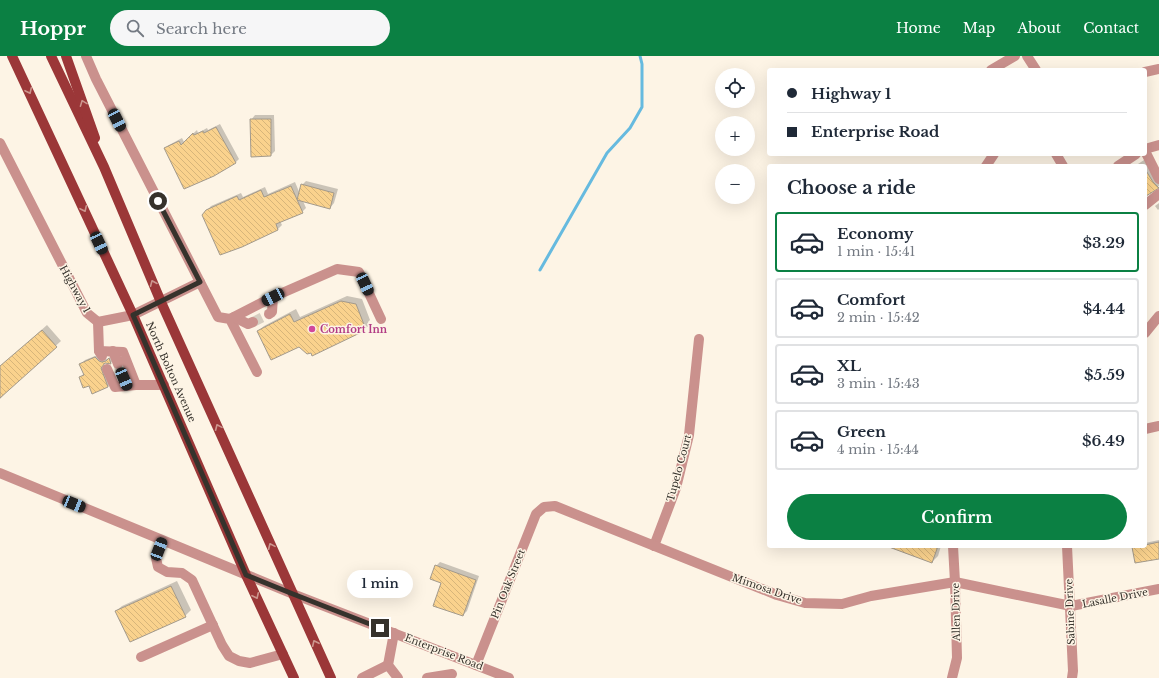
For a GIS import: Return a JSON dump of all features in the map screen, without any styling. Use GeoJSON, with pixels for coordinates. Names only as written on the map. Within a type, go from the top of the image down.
{"type":"FeatureCollection","features":[{"type":"Feature","properties":{"kind":"main road","name":"North Bolton Avenue"},"geometry":{"type":"LineString","coordinates":[[12,56],[133,315],[246,575],[294,678]]}},
{"type":"Feature","properties":{"kind":"main road","name":"North Bolton Avenue"},"geometry":{"type":"LineString","coordinates":[[51,56],[104,167],[161,302],[331,678]]}},
{"type":"Feature","properties":{"kind":"main road"},"geometry":{"type":"LineString","coordinates":[[66,56],[93,129],[104,167]]}},
{"type":"Feature","properties":{"kind":"street"},"geometry":{"type":"LineString","coordinates":[[86,56],[96,79],[218,316],[232,318],[248,324],[253,322]]}},
{"type":"Feature","properties":{"kind":"street"},"geometry":{"type":"LineString","coordinates":[[994,68],[1015,56]]}},
{"type":"Feature","properties":{"kind":"street"},"geometry":{"type":"LineString","coordinates":[[1027,56],[1035,68]]}},
{"type":"Feature","properties":{"kind":"street"},"geometry":{"type":"LineString","coordinates":[[1147,72],[1159,69]]}},
{"type":"Feature","properties":{"kind":"street","name":"Highway 1"},"geometry":{"type":"LineString","coordinates":[[0,143],[87,314],[98,322],[133,315],[200,282]]}},
{"type":"Feature","properties":{"kind":"street"},"geometry":{"type":"LineString","coordinates":[[1147,149],[1159,145]]}},
{"type":"Feature","properties":{"kind":"street"},"geometry":{"type":"LineString","coordinates":[[1147,154],[1159,179]]}},
{"type":"Feature","properties":{"kind":"street"},"geometry":{"type":"LineString","coordinates":[[1121,164],[1133,156]]}},
{"type":"Feature","properties":{"kind":"street"},"geometry":{"type":"LineString","coordinates":[[1147,203],[1159,194]]}},
{"type":"Feature","properties":{"kind":"street"},"geometry":{"type":"LineString","coordinates":[[232,318],[273,297],[337,269],[359,272],[381,319]]}},
{"type":"Feature","properties":{"kind":"street"},"geometry":{"type":"LineString","coordinates":[[268,314],[272,312],[273,297]]}},
{"type":"Feature","properties":{"kind":"street"},"geometry":{"type":"LineString","coordinates":[[1147,331],[1159,316]]}},
{"type":"Feature","properties":{"kind":"street"},"geometry":{"type":"LineString","coordinates":[[232,318],[257,372]]}},
{"type":"Feature","properties":{"kind":"street"},"geometry":{"type":"LineString","coordinates":[[98,322],[100,353],[113,351],[123,352],[129,384]]}},
{"type":"Feature","properties":{"kind":"street","name":"Tupelo Court"},"geometry":{"type":"LineString","coordinates":[[654,546],[676,488],[689,435],[699,339]]}},
{"type":"Feature","properties":{"kind":"street"},"geometry":{"type":"LineString","coordinates":[[113,351],[118,364]]}},
{"type":"Feature","properties":{"kind":"street"},"geometry":{"type":"LineString","coordinates":[[107,369],[115,387],[129,384],[164,386]]}},
{"type":"Feature","properties":{"kind":"street"},"geometry":{"type":"LineString","coordinates":[[1147,429],[1159,426]]}},
{"type":"Feature","properties":{"kind":"street","name":"Enterprise Road"},"geometry":{"type":"LineString","coordinates":[[0,473],[293,594],[509,678]]}},
{"type":"Feature","properties":{"kind":"street","name":"Mimosa Drive"},"geometry":{"type":"LineString","coordinates":[[544,507],[555,506],[777,595],[805,603],[842,604],[871,596],[955,582],[1071,606]]}},
{"type":"Feature","properties":{"kind":"street","name":"Pin Oak Street"},"geometry":{"type":"LineString","coordinates":[[476,665],[536,514],[544,507]]}},
{"type":"Feature","properties":{"kind":"street"},"geometry":{"type":"LineString","coordinates":[[162,541],[156,558],[158,567],[167,572],[182,573],[192,580],[222,645],[230,656],[239,661],[250,663],[283,654]]}},
{"type":"Feature","properties":{"kind":"street","name":"Allen Drive"},"geometry":{"type":"LineString","coordinates":[[952,678],[957,658],[953,548]]}},
{"type":"Feature","properties":{"kind":"street","name":"Sabine Drive"},"geometry":{"type":"LineString","coordinates":[[1068,548],[1072,678]]}},
{"type":"Feature","properties":{"kind":"street","name":"Lasalle Drive"},"geometry":{"type":"LineString","coordinates":[[1071,606],[1159,589]]}},
{"type":"Feature","properties":{"kind":"street"},"geometry":{"type":"LineString","coordinates":[[141,657],[213,625]]}},
{"type":"Feature","properties":{"kind":"street"},"geometry":{"type":"LineString","coordinates":[[394,633],[388,665],[398,678]]}},
{"type":"Feature","properties":{"kind":"street"},"geometry":{"type":"LineString","coordinates":[[427,678],[453,676],[459,658]]}},
{"type":"Feature","properties":{"kind":"street"},"geometry":{"type":"LineString","coordinates":[[362,678],[388,665]]}},
{"type":"Feature","properties":{"kind":"building"},"geometry":{"type":"Polygon","coordinates":[[[250,119],[271,119],[271,156],[251,157],[250,119]]]}},
{"type":"Feature","properties":{"kind":"building"},"geometry":{"type":"Polygon","coordinates":[[[216,127],[236,163],[214,176],[184,189],[164,148],[179,141],[181,145],[193,133],[194,135],[203,131],[204,133],[216,127]]]}},
{"type":"Feature","properties":{"kind":"building"},"geometry":{"type":"Polygon","coordinates":[[[1147,172],[1153,182],[1159,188],[1147,195],[1147,172]]]}},
{"type":"Feature","properties":{"kind":"building"},"geometry":{"type":"Polygon","coordinates":[[[301,184],[334,193],[330,209],[297,200],[301,184]]]}},
{"type":"Feature","properties":{"kind":"building"},"geometry":{"type":"Polygon","coordinates":[[[291,186],[303,213],[276,224],[278,230],[242,247],[220,255],[202,215],[206,210],[237,196],[239,200],[261,190],[264,197],[291,186]]]}},
{"type":"Feature","properties":{"kind":"building","name":"Comfort Inn"},"geometry":{"type":"Polygon","coordinates":[[[341,301],[356,304],[365,327],[363,327],[364,331],[312,356],[311,353],[307,354],[299,347],[271,360],[257,331],[290,314],[294,322],[341,301]]]}},
{"type":"Feature","properties":{"kind":"building"},"geometry":{"type":"Polygon","coordinates":[[[42,330],[57,347],[0,398],[0,366],[42,330]]]}},
{"type":"Feature","properties":{"kind":"building"},"geometry":{"type":"Polygon","coordinates":[[[95,357],[102,362],[109,358],[111,364],[105,363],[101,368],[108,387],[92,394],[89,386],[83,388],[79,377],[84,375],[79,364],[95,357]]]}},
{"type":"Feature","properties":{"kind":"building"},"geometry":{"type":"Polygon","coordinates":[[[1159,542],[1159,559],[1135,563],[1132,548],[1147,548],[1147,545],[1159,542]]]}},
{"type":"Feature","properties":{"kind":"building"},"geometry":{"type":"Polygon","coordinates":[[[892,548],[937,548],[932,563],[892,548]]]}},
{"type":"Feature","properties":{"kind":"building"},"geometry":{"type":"Polygon","coordinates":[[[435,565],[476,580],[463,616],[433,606],[441,583],[430,579],[435,565]]]}},
{"type":"Feature","properties":{"kind":"building"},"geometry":{"type":"Polygon","coordinates":[[[171,586],[186,617],[130,642],[115,611],[171,586]]]}},
{"type":"Feature","properties":{"kind":"waterway"},"geometry":{"type":"LineString","coordinates":[[540,270],[607,153],[630,128],[642,107],[642,64],[640,56]]}},
{"type":"Feature","properties":{"kind":"tunnel"},"geometry":{"type":"LineString","coordinates":[[253,322],[269,314]]}},
{"type":"Feature","properties":{"kind":"tunnel"},"geometry":{"type":"LineString","coordinates":[[118,364],[124,379]]}},
{"type":"Feature","properties":{"kind":"place","name":"Comfort Inn"},"geometry":{"type":"Point","coordinates":[312,329]}},
{"type":"Feature","properties":{"kind":"route"},"geometry":{"type":"LineString","coordinates":[[158,201],[200,282],[133,315],[246,575],[380,628]]}}]}
